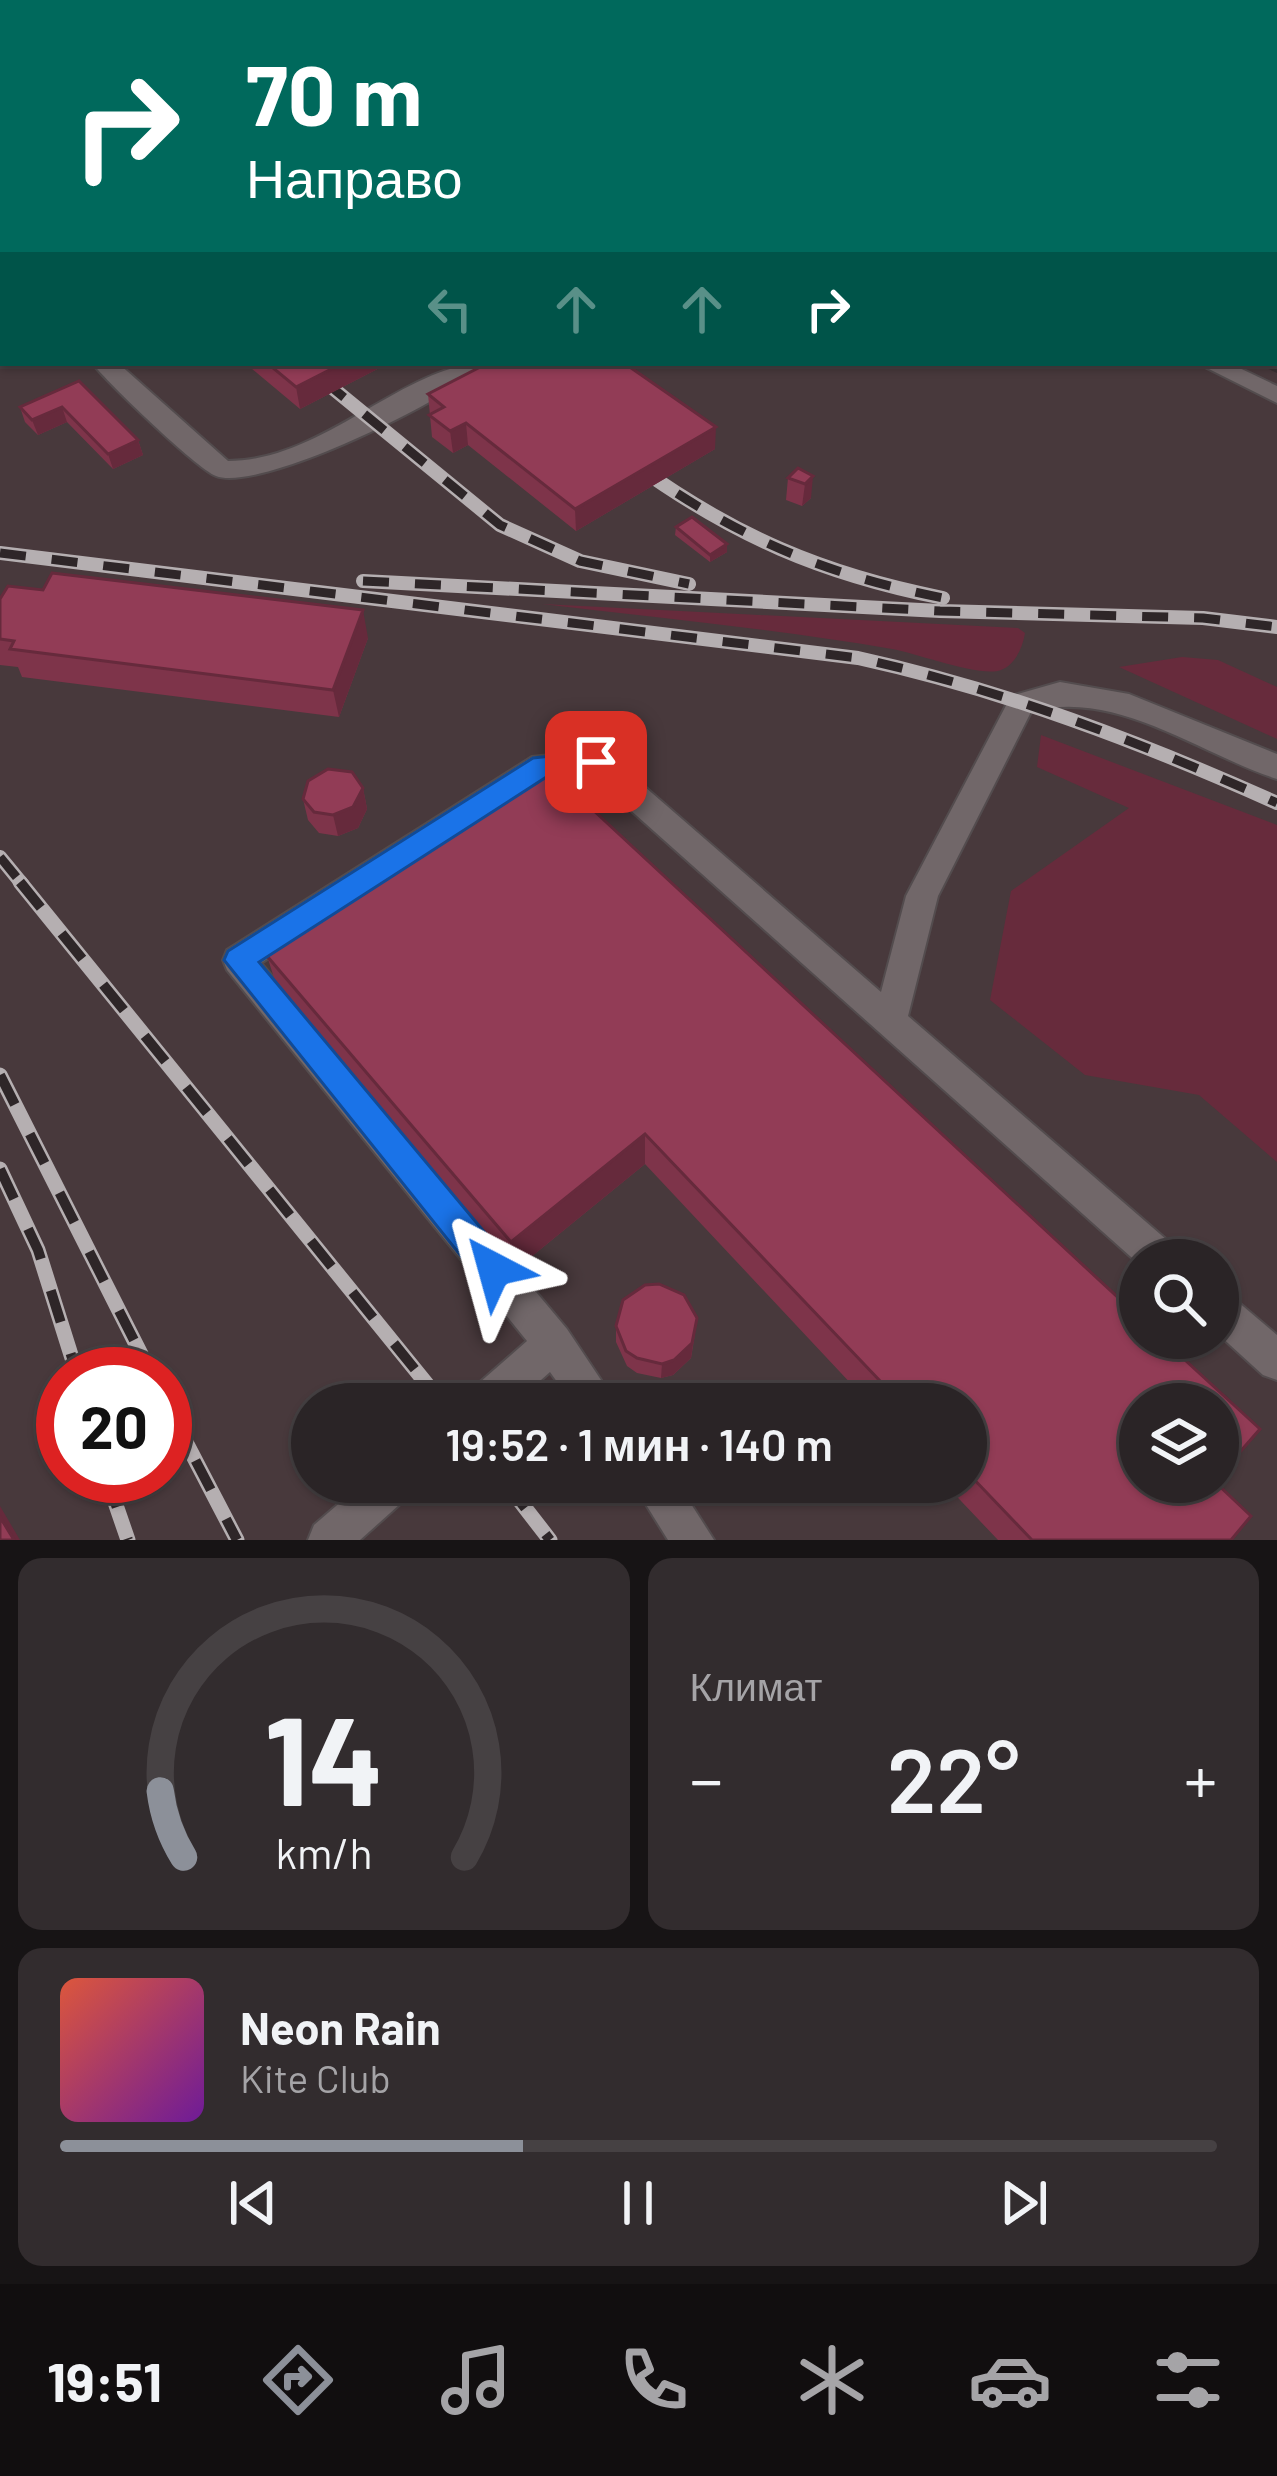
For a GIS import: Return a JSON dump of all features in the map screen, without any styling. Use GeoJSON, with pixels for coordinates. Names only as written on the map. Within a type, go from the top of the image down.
{"type":"FeatureCollection","features":[{"type":"Feature","properties":{"kind":"lane"},"geometry":{"type":"LineString","coordinates":[[107,366],[222,469],[236,472],[277,464],[470,366]]}},
{"type":"Feature","properties":{"kind":"lane"},"geometry":{"type":"LineString","coordinates":[[1215,366],[1277,395]]}},
{"type":"Feature","properties":{"kind":"lane"},"geometry":{"type":"LineString","coordinates":[[890,1021],[922,896],[1021,704],[1060,693],[1120,702],[1277,767]]}},
{"type":"Feature","properties":{"kind":"lane"},"geometry":{"type":"LineString","coordinates":[[582,1383],[238,960],[543,765],[596,762],[1138,1239]]}},
{"type":"Feature","properties":{"kind":"lane"},"geometry":{"type":"LineString","coordinates":[[1239,1328],[1277,1361]]}},
{"type":"Feature","properties":{"kind":"lane"},"geometry":{"type":"LineString","coordinates":[[508,1383],[554,1343]]}},
{"type":"Feature","properties":{"kind":"lane"},"geometry":{"type":"LineString","coordinates":[[329,1540],[371,1503]]}},
{"type":"Feature","properties":{"kind":"lane"},"geometry":{"type":"LineString","coordinates":[[667,1503],[693,1540]]}},
{"type":"Feature","properties":{"kind":"shaded area"},"geometry":{"type":"Polygon","coordinates":[[[0,366],[1262,366],[1277,373],[1277,1540],[0,1540],[0,366]]]}},
{"type":"Feature","properties":{"kind":"shaded area"},"geometry":{"type":"Polygon","coordinates":[[[542,604],[1018,628],[1025,633],[1014,660],[992,672],[848,642],[542,604]]]}},
{"type":"Feature","properties":{"kind":"shaded area"},"geometry":{"type":"Polygon","coordinates":[[[1182,657],[1218,660],[1277,687],[1277,739],[1119,667],[1182,657]]]}},
{"type":"Feature","properties":{"kind":"shaded area"},"geometry":{"type":"Polygon","coordinates":[[[1041,735],[1277,825],[1277,1162],[1199,1095],[1085,1075],[990,1000],[1011,891],[1129,808],[1037,767],[1041,735]]]}},
{"type":"Feature","properties":{"kind":"building"},"geometry":{"type":"Polygon","coordinates":[[[271,366],[337,366],[296,387],[271,366]]]}},
{"type":"Feature","properties":{"kind":"building"},"geometry":{"type":"Polygon","coordinates":[[[482,366],[628,366],[716,427],[575,509],[466,423],[450,431],[429,415],[444,407],[428,394],[482,366]]]}},
{"type":"Feature","properties":{"kind":"building"},"geometry":{"type":"Polygon","coordinates":[[[79,381],[138,440],[108,454],[62,407],[32,420],[20,407],[79,381]]]}},
{"type":"Feature","properties":{"kind":"building"},"geometry":{"type":"Polygon","coordinates":[[[798,468],[813,476],[805,484],[788,478],[798,468]]]}},
{"type":"Feature","properties":{"kind":"building"},"geometry":{"type":"Polygon","coordinates":[[[692,517],[727,544],[710,555],[676,527],[692,517]]]}},
{"type":"Feature","properties":{"kind":"building"},"geometry":{"type":"Polygon","coordinates":[[[52,573],[363,610],[333,690],[10,649],[14,641],[0,639],[0,599],[8,586],[43,590],[52,573]]]}},
{"type":"Feature","properties":{"kind":"building"},"geometry":{"type":"Polygon","coordinates":[[[328,769],[352,772],[363,788],[353,807],[333,815],[314,812],[303,799],[308,781],[328,769]]]}},
{"type":"Feature","properties":{"kind":"building"},"geometry":{"type":"Polygon","coordinates":[[[550,770],[1119,1298],[1119,1359],[1184,1359],[1210,1383],[1119,1383],[1119,1503],[1237,1503],[1251,1516],[1231,1540],[1032,1540],[987,1493],[987,1383],[882,1383],[645,1134],[511,1242],[267,956],[550,770]]]}},
{"type":"Feature","properties":{"kind":"building"},"geometry":{"type":"Polygon","coordinates":[[[659,1284],[684,1295],[697,1318],[692,1343],[674,1360],[662,1364],[626,1351],[616,1326],[623,1300],[645,1285],[659,1284]]]}},
{"type":"Feature","properties":{"kind":"building"},"geometry":{"type":"Polygon","coordinates":[[[1239,1410],[1260,1429],[1239,1453],[1239,1410]]]}},
{"type":"Feature","properties":{"kind":"building"},"geometry":{"type":"Polygon","coordinates":[[[0,1517],[14,1540],[0,1540],[0,1517]]]}},
{"type":"Feature","properties":{"kind":"railway"},"geometry":{"type":"LineString","coordinates":[[306,366],[327,384]]}},
{"type":"Feature","properties":{"kind":"railway"},"geometry":{"type":"LineString","coordinates":[[324,381],[500,525],[580,561],[689,584]]}},
{"type":"Feature","properties":{"kind":"railway"},"geometry":{"type":"LineString","coordinates":[[634,464],[707,512],[781,549],[858,577],[943,598]]}},
{"type":"Feature","properties":{"kind":"railway"},"geometry":{"type":"LineString","coordinates":[[0,553],[858,658],[1071,720],[1277,803]]}},
{"type":"Feature","properties":{"kind":"railway"},"geometry":{"type":"LineString","coordinates":[[363,581],[940,611],[1203,618],[1277,627]]}},
{"type":"Feature","properties":{"kind":"railway"},"geometry":{"type":"LineString","coordinates":[[0,857],[23,885]]}},
{"type":"Feature","properties":{"kind":"railway"},"geometry":{"type":"LineString","coordinates":[[20,882],[426,1383]]}},
{"type":"Feature","properties":{"kind":"railway"},"geometry":{"type":"LineString","coordinates":[[0,1075],[137,1347]]}},
{"type":"Feature","properties":{"kind":"railway"},"geometry":{"type":"LineString","coordinates":[[0,1169],[38,1250],[69,1347]]}},
{"type":"Feature","properties":{"kind":"railway"},"geometry":{"type":"LineString","coordinates":[[192,1454],[237,1540]]}},
{"type":"Feature","properties":{"kind":"railway"},"geometry":{"type":"LineString","coordinates":[[115,1503],[128,1540]]}},
{"type":"Feature","properties":{"kind":"railway"},"geometry":{"type":"LineString","coordinates":[[521,1503],[550,1540]]}},
{"type":"Feature","properties":{"kind":"route"},"geometry":{"type":"LineString","coordinates":[[494,1269],[238,960],[543,765],[596,762]]}}]}
